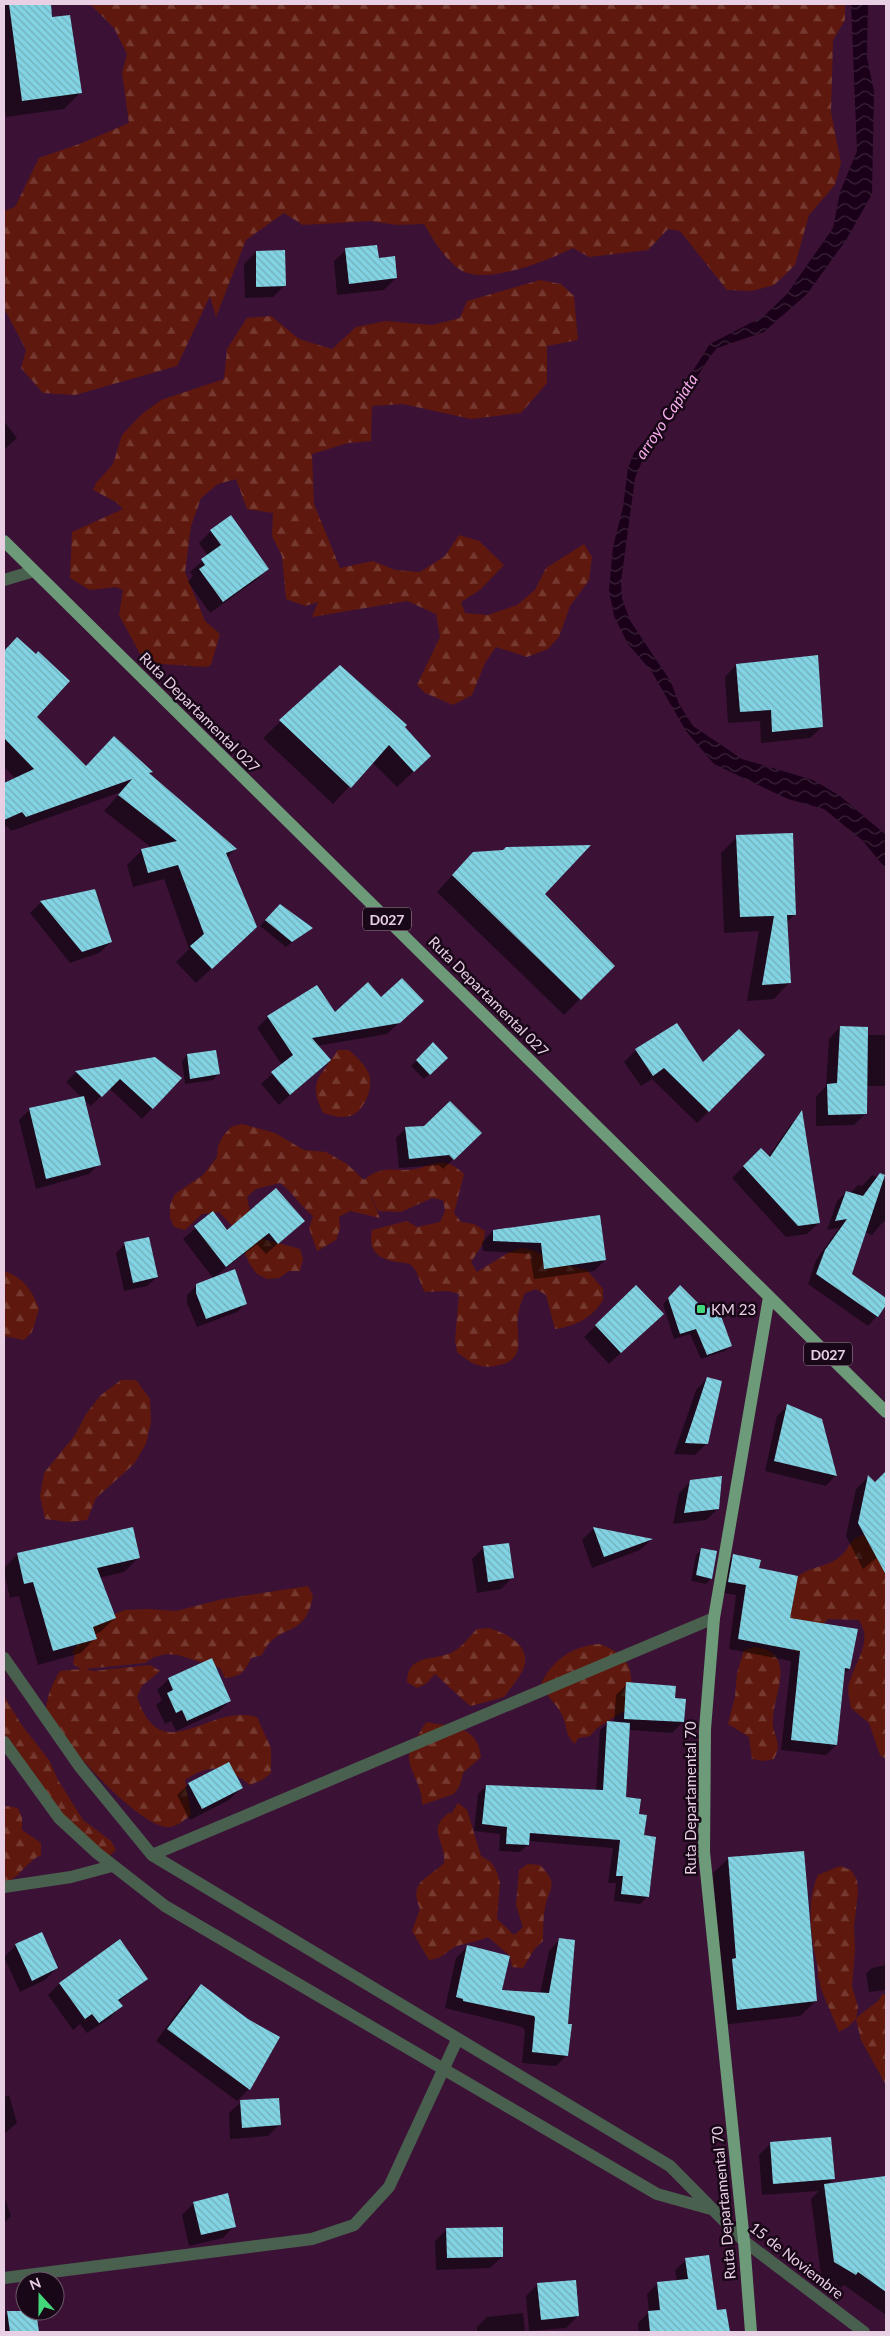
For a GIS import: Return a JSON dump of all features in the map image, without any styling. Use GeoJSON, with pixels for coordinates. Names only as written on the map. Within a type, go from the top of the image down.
{"type":"FeatureCollection","features":[{"type":"Feature","properties":{"kind":"main road","name":"Ruta Departamental 027"},"geometry":{"type":"LineString","coordinates":[[4,541],[886,1412]]}},
{"type":"Feature","properties":{"kind":"main road","name":"Ruta Departamental 70"},"geometry":{"type":"LineString","coordinates":[[751,2332],[744,2241],[704,1852],[705,1729],[714,1618],[769,1296]]}},
{"type":"Feature","properties":{"kind":"street"},"geometry":{"type":"LineString","coordinates":[[4,580],[34,570]]}},
{"type":"Feature","properties":{"kind":"street"},"geometry":{"type":"LineString","coordinates":[[152,1855],[714,1618]]}},
{"type":"Feature","properties":{"kind":"street","name":"15 de Noviembre"},"geometry":{"type":"LineString","coordinates":[[4,1658],[80,1767],[152,1855],[670,2166],[744,2241],[864,2332]]}},
{"type":"Feature","properties":{"kind":"street"},"geometry":{"type":"LineString","coordinates":[[4,1742],[59,1818],[112,1866],[165,1906],[657,2194],[714,2210]]}},
{"type":"Feature","properties":{"kind":"street"},"geometry":{"type":"LineString","coordinates":[[4,1887],[71,1877],[112,1866]]}},
{"type":"Feature","properties":{"kind":"street"},"geometry":{"type":"LineString","coordinates":[[4,2278],[312,2239],[354,2225],[389,2187],[443,2068],[458,2040]]}},
{"type":"Feature","properties":{"kind":"green space"},"geometry":{"type":"Polygon","coordinates":[[[90,4],[845,4],[845,20],[833,40],[831,112],[841,163],[835,185],[809,215],[795,265],[774,285],[752,291],[727,290],[680,231],[668,229],[648,250],[589,257],[573,248],[533,265],[484,275],[470,274],[453,264],[439,248],[424,224],[397,225],[370,221],[303,225],[284,213],[246,240],[216,317],[210,296],[177,366],[75,395],[43,393],[21,368],[26,350],[4,308],[4,211],[15,207],[39,158],[82,143],[129,123],[122,73],[127,54],[114,28],[90,4]]]}},
{"type":"Feature","properties":{"kind":"green space"},"geometry":{"type":"Polygon","coordinates":[[[540,280],[561,284],[574,296],[578,340],[547,346],[547,383],[521,413],[471,419],[403,404],[372,406],[371,441],[348,443],[312,454],[314,504],[340,568],[373,561],[395,570],[420,572],[445,556],[459,535],[479,541],[504,565],[480,590],[461,602],[465,613],[488,615],[517,605],[535,590],[546,568],[584,544],[592,557],[589,580],[570,606],[559,637],[548,649],[527,657],[496,647],[485,663],[472,695],[453,705],[425,693],[417,685],[440,637],[436,614],[407,601],[312,617],[318,602],[305,606],[286,599],[282,556],[272,536],[273,513],[247,509],[236,479],[218,484],[201,498],[191,526],[185,572],[205,621],[220,634],[211,665],[206,667],[145,663],[119,615],[123,590],[116,587],[90,590],[70,578],[72,532],[123,509],[116,502],[93,490],[96,483],[113,464],[122,435],[142,414],[161,400],[224,379],[227,349],[247,318],[271,316],[299,339],[332,349],[356,327],[386,321],[432,325],[460,318],[467,301],[540,280]]]}},
{"type":"Feature","properties":{"kind":"green space"},"geometry":{"type":"Polygon","coordinates":[[[338,1050],[349,1050],[365,1067],[370,1080],[367,1099],[360,1110],[346,1117],[323,1113],[316,1093],[318,1080],[338,1050]]]}},
{"type":"Feature","properties":{"kind":"green space"},"geometry":{"type":"Polygon","coordinates":[[[242,1124],[275,1133],[304,1150],[326,1152],[347,1164],[364,1180],[378,1171],[412,1170],[440,1163],[452,1165],[464,1174],[454,1213],[461,1222],[474,1224],[485,1231],[484,1242],[471,1262],[477,1272],[508,1253],[521,1248],[532,1250],[564,1265],[587,1270],[603,1289],[603,1300],[594,1312],[583,1320],[570,1326],[555,1329],[546,1295],[536,1289],[525,1293],[518,1315],[518,1347],[513,1359],[506,1363],[489,1367],[474,1364],[457,1352],[455,1340],[459,1294],[448,1291],[425,1292],[416,1271],[411,1265],[383,1258],[375,1252],[371,1243],[372,1230],[407,1221],[417,1227],[440,1222],[445,1211],[443,1200],[432,1198],[401,1212],[378,1211],[366,1184],[380,1218],[350,1211],[339,1217],[340,1229],[336,1240],[317,1251],[309,1228],[313,1216],[280,1183],[256,1189],[247,1197],[254,1233],[263,1239],[300,1249],[303,1259],[300,1271],[289,1271],[279,1278],[267,1279],[257,1274],[249,1263],[236,1230],[219,1212],[202,1214],[185,1230],[174,1227],[170,1217],[170,1205],[175,1194],[203,1175],[217,1157],[218,1146],[223,1136],[231,1127],[242,1124]]]}},
{"type":"Feature","properties":{"kind":"green space"},"geometry":{"type":"Polygon","coordinates":[[[4,1271],[22,1281],[33,1296],[39,1309],[32,1332],[24,1340],[4,1336],[4,1271]]]}},
{"type":"Feature","properties":{"kind":"green space"},"geometry":{"type":"Polygon","coordinates":[[[121,1380],[136,1380],[150,1399],[151,1422],[146,1444],[134,1464],[96,1498],[87,1520],[69,1522],[45,1519],[40,1496],[44,1473],[75,1435],[86,1414],[101,1395],[121,1380]]]}},
{"type":"Feature","properties":{"kind":"green space"},"geometry":{"type":"Polygon","coordinates":[[[869,1533],[881,1538],[886,1544],[886,1759],[880,1755],[869,1723],[851,1708],[848,1693],[851,1676],[864,1645],[863,1628],[859,1620],[828,1619],[817,1630],[806,1651],[796,1652],[788,1644],[791,1596],[796,1579],[805,1572],[837,1559],[856,1538],[869,1533]]]}},
{"type":"Feature","properties":{"kind":"green space"},"geometry":{"type":"Polygon","coordinates":[[[308,1586],[313,1596],[304,1619],[275,1638],[262,1655],[251,1658],[244,1670],[235,1676],[225,1678],[220,1668],[178,1655],[166,1654],[154,1657],[145,1663],[85,1669],[93,1671],[150,1665],[160,1671],[142,1686],[137,1697],[147,1719],[159,1729],[173,1732],[188,1730],[221,1718],[239,1715],[257,1717],[271,1748],[271,1773],[262,1780],[250,1785],[226,1770],[211,1769],[195,1774],[185,1780],[191,1815],[177,1825],[168,1827],[154,1823],[138,1813],[103,1782],[46,1718],[46,1705],[49,1693],[60,1671],[81,1669],[73,1664],[75,1653],[71,1654],[91,1625],[124,1610],[176,1611],[223,1599],[308,1586]]]}},
{"type":"Feature","properties":{"kind":"green space"},"geometry":{"type":"Polygon","coordinates":[[[489,1628],[503,1633],[516,1641],[524,1652],[524,1667],[518,1679],[504,1697],[471,1706],[435,1674],[427,1683],[417,1688],[407,1682],[408,1673],[416,1663],[451,1653],[462,1645],[477,1629],[489,1628]]]}},
{"type":"Feature","properties":{"kind":"green space"},"geometry":{"type":"Polygon","coordinates":[[[599,1644],[611,1649],[626,1661],[630,1669],[631,1678],[630,1698],[627,1709],[597,1728],[590,1736],[578,1738],[575,1744],[568,1733],[560,1711],[541,1684],[551,1668],[564,1656],[589,1645],[599,1644]]]}},
{"type":"Feature","properties":{"kind":"green space"},"geometry":{"type":"Polygon","coordinates":[[[755,1647],[769,1651],[777,1658],[780,1667],[780,1679],[773,1714],[773,1725],[778,1749],[774,1759],[763,1761],[752,1759],[749,1737],[728,1724],[735,1697],[737,1673],[744,1650],[755,1647]]]}},
{"type":"Feature","properties":{"kind":"green space"},"geometry":{"type":"Polygon","coordinates":[[[4,1696],[21,1724],[49,1760],[58,1780],[83,1820],[111,1841],[116,1850],[107,1858],[87,1846],[4,1734],[4,1696]]]}},
{"type":"Feature","properties":{"kind":"green space"},"geometry":{"type":"Polygon","coordinates":[[[426,1722],[462,1729],[469,1733],[479,1747],[481,1757],[463,1773],[460,1785],[454,1794],[422,1805],[422,1798],[409,1761],[409,1755],[426,1722]]]}},
{"type":"Feature","properties":{"kind":"green space"},"geometry":{"type":"Polygon","coordinates":[[[458,1803],[467,1810],[481,1856],[491,1862],[497,1872],[500,1883],[497,1919],[514,1935],[523,1927],[516,1905],[519,1870],[528,1864],[540,1865],[550,1877],[552,1886],[544,1912],[543,1941],[535,1948],[523,1968],[512,1967],[510,1956],[488,1937],[457,1946],[441,1956],[429,1960],[412,1931],[420,1909],[416,1892],[418,1886],[444,1863],[444,1855],[438,1835],[439,1824],[450,1812],[451,1814],[458,1803]]]}},
{"type":"Feature","properties":{"kind":"green space"},"geometry":{"type":"Polygon","coordinates":[[[4,1807],[18,1808],[22,1818],[22,1830],[41,1843],[41,1855],[14,1878],[4,1883],[4,1807]]]}},
{"type":"Feature","properties":{"kind":"green space"},"geometry":{"type":"Polygon","coordinates":[[[840,1866],[851,1870],[857,1880],[858,1892],[854,1926],[855,1950],[852,1986],[858,2007],[856,2018],[878,2001],[882,1995],[886,1994],[886,2085],[861,2040],[856,2019],[839,2032],[821,1989],[819,1978],[817,1981],[818,1970],[811,1922],[811,1902],[818,1875],[840,1866]]]}},
{"type":"Feature","properties":{"kind":"water","name":"arroyo Capiata"},"geometry":{"type":"Polygon","coordinates":[[[851,4],[868,4],[867,58],[874,91],[872,194],[846,240],[807,294],[764,332],[717,348],[643,459],[635,478],[621,582],[622,599],[631,622],[671,682],[679,704],[693,726],[742,759],[813,780],[840,796],[886,835],[886,869],[862,840],[824,809],[788,799],[714,764],[686,731],[652,672],[628,644],[614,616],[609,590],[613,547],[623,507],[628,468],[634,453],[661,421],[710,344],[764,316],[787,294],[833,228],[840,192],[857,151],[851,4]]]}},
{"type":"Feature","properties":{"kind":"building"},"geometry":{"type":"Polygon","coordinates":[[[9,4],[51,4],[52,17],[70,15],[82,93],[22,101],[9,4]]]}},
{"type":"Feature","properties":{"kind":"building"},"geometry":{"type":"Polygon","coordinates":[[[377,245],[379,258],[395,256],[397,278],[349,284],[345,248],[377,245]]]}},
{"type":"Feature","properties":{"kind":"building"},"geometry":{"type":"Polygon","coordinates":[[[285,250],[286,286],[256,287],[256,251],[285,250]]]}},
{"type":"Feature","properties":{"kind":"building"},"geometry":{"type":"Polygon","coordinates":[[[231,515],[269,569],[223,602],[199,569],[205,565],[201,559],[221,545],[210,530],[231,515]]]}},
{"type":"Feature","properties":{"kind":"building"},"geometry":{"type":"Polygon","coordinates":[[[17,637],[36,654],[38,651],[70,681],[37,717],[86,766],[114,736],[153,772],[149,773],[237,849],[226,853],[257,927],[212,969],[190,946],[204,934],[178,865],[148,873],[141,849],[177,841],[118,795],[132,779],[26,817],[22,812],[4,820],[4,783],[34,769],[4,738],[4,651],[17,637]]]}},
{"type":"Feature","properties":{"kind":"building"},"geometry":{"type":"Polygon","coordinates":[[[818,655],[823,727],[772,732],[771,710],[740,712],[736,664],[818,655]]]}},
{"type":"Feature","properties":{"kind":"building"},"geometry":{"type":"Polygon","coordinates":[[[340,665],[407,725],[405,727],[431,756],[414,772],[389,745],[351,788],[279,720],[340,665]]]}},
{"type":"Feature","properties":{"kind":"building"},"geometry":{"type":"Polygon","coordinates":[[[793,833],[796,915],[787,915],[791,983],[762,985],[774,916],[740,917],[736,835],[793,833]]]}},
{"type":"Feature","properties":{"kind":"building"},"geometry":{"type":"Polygon","coordinates":[[[591,845],[545,894],[615,966],[581,1000],[452,875],[473,852],[503,850],[506,847],[591,845]]]}},
{"type":"Feature","properties":{"kind":"building"},"geometry":{"type":"Polygon","coordinates":[[[95,889],[112,942],[82,952],[40,901],[95,889]]]}},
{"type":"Feature","properties":{"kind":"building"},"geometry":{"type":"Polygon","coordinates":[[[280,904],[313,928],[292,942],[265,920],[280,904]]]}},
{"type":"Feature","properties":{"kind":"building"},"geometry":{"type":"Polygon","coordinates":[[[402,978],[424,1001],[400,1023],[312,1038],[331,1060],[290,1095],[271,1072],[293,1055],[267,1016],[317,985],[335,1012],[368,982],[381,997],[402,978]]]}},
{"type":"Feature","properties":{"kind":"building"},"geometry":{"type":"Polygon","coordinates":[[[677,1023],[703,1062],[739,1029],[765,1055],[709,1112],[664,1068],[653,1076],[635,1049],[677,1023]]]}},
{"type":"Feature","properties":{"kind":"building"},"geometry":{"type":"Polygon","coordinates":[[[840,1026],[868,1027],[867,1114],[828,1115],[827,1084],[837,1083],[840,1026]]]}},
{"type":"Feature","properties":{"kind":"building"},"geometry":{"type":"Polygon","coordinates":[[[433,1042],[448,1058],[430,1075],[416,1060],[433,1042]]]}},
{"type":"Feature","properties":{"kind":"building"},"geometry":{"type":"Polygon","coordinates":[[[216,1050],[220,1074],[190,1079],[187,1054],[216,1050]]]}},
{"type":"Feature","properties":{"kind":"building"},"geometry":{"type":"Polygon","coordinates":[[[155,1057],[182,1078],[153,1109],[120,1079],[102,1097],[75,1071],[155,1057]]]}},
{"type":"Feature","properties":{"kind":"building"},"geometry":{"type":"Polygon","coordinates":[[[84,1096],[101,1165],[46,1179],[29,1108],[84,1096]]]}},
{"type":"Feature","properties":{"kind":"building"},"geometry":{"type":"Polygon","coordinates":[[[450,1101],[482,1133],[454,1160],[449,1155],[409,1159],[405,1127],[424,1126],[450,1101]]]}},
{"type":"Feature","properties":{"kind":"building"},"geometry":{"type":"Polygon","coordinates":[[[802,1110],[820,1223],[798,1226],[743,1166],[761,1148],[770,1157],[802,1110]]]}},
{"type":"Feature","properties":{"kind":"building"},"geometry":{"type":"Polygon","coordinates":[[[880,1173],[885,1175],[852,1274],[886,1298],[886,1305],[878,1317],[816,1274],[825,1250],[847,1219],[835,1221],[846,1191],[863,1196],[880,1173]]]}},
{"type":"Feature","properties":{"kind":"building"},"geometry":{"type":"Polygon","coordinates":[[[276,1188],[305,1221],[278,1244],[269,1233],[226,1267],[194,1226],[213,1211],[227,1230],[276,1188]]]}},
{"type":"Feature","properties":{"kind":"building"},"geometry":{"type":"Polygon","coordinates":[[[600,1215],[606,1260],[544,1269],[541,1243],[493,1241],[493,1230],[600,1215]]]}},
{"type":"Feature","properties":{"kind":"building"},"geometry":{"type":"Polygon","coordinates":[[[149,1237],[158,1277],[133,1283],[124,1242],[149,1237]]]}},
{"type":"Feature","properties":{"kind":"building"},"geometry":{"type":"Polygon","coordinates":[[[235,1269],[247,1304],[206,1319],[196,1293],[196,1284],[235,1269]]]}},
{"type":"Feature","properties":{"kind":"building"},"geometry":{"type":"Polygon","coordinates":[[[636,1285],[664,1314],[621,1353],[595,1325],[636,1285]]]}},
{"type":"Feature","properties":{"kind":"building"},"geometry":{"type":"Polygon","coordinates":[[[680,1285],[704,1309],[717,1305],[732,1346],[707,1355],[696,1329],[680,1334],[668,1298],[680,1285]]]}},
{"type":"Feature","properties":{"kind":"building"},"geometry":{"type":"Polygon","coordinates":[[[707,1377],[722,1381],[708,1444],[685,1443],[707,1377]]]}},
{"type":"Feature","properties":{"kind":"building"},"geometry":{"type":"Polygon","coordinates":[[[787,1404],[822,1419],[837,1476],[774,1461],[787,1404]]]}},
{"type":"Feature","properties":{"kind":"building"},"geometry":{"type":"Polygon","coordinates":[[[886,1471],[886,1575],[858,1523],[868,1475],[875,1482],[886,1471]]]}},
{"type":"Feature","properties":{"kind":"building"},"geometry":{"type":"Polygon","coordinates":[[[722,1476],[719,1509],[684,1513],[690,1480],[722,1476]]]}},
{"type":"Feature","properties":{"kind":"building"},"geometry":{"type":"Polygon","coordinates":[[[133,1527],[140,1558],[97,1568],[116,1618],[93,1627],[97,1639],[53,1651],[33,1582],[24,1584],[17,1553],[133,1527]]]}},
{"type":"Feature","properties":{"kind":"building"},"geometry":{"type":"Polygon","coordinates":[[[593,1527],[653,1539],[604,1557],[593,1527]]]}},
{"type":"Feature","properties":{"kind":"building"},"geometry":{"type":"Polygon","coordinates":[[[509,1543],[514,1578],[488,1582],[483,1546],[509,1543]]]}},
{"type":"Feature","properties":{"kind":"building"},"geometry":{"type":"Polygon","coordinates":[[[701,1548],[717,1551],[712,1579],[696,1575],[701,1548]]]}},
{"type":"Feature","properties":{"kind":"building"},"geometry":{"type":"Polygon","coordinates":[[[733,1554],[761,1560],[759,1568],[798,1576],[790,1618],[858,1629],[850,1669],[845,1668],[837,1745],[791,1740],[800,1651],[738,1639],[746,1585],[728,1582],[733,1554]]]}},
{"type":"Feature","properties":{"kind":"building"},"geometry":{"type":"Polygon","coordinates":[[[212,1658],[231,1701],[187,1721],[182,1710],[176,1713],[167,1693],[173,1690],[168,1678],[212,1658]]]}},
{"type":"Feature","properties":{"kind":"building"},"geometry":{"type":"Polygon","coordinates":[[[626,1682],[676,1686],[675,1698],[686,1699],[684,1722],[624,1719],[626,1682]]]}},
{"type":"Feature","properties":{"kind":"building"},"geometry":{"type":"Polygon","coordinates":[[[607,1721],[630,1723],[626,1797],[641,1799],[639,1814],[647,1815],[644,1835],[656,1837],[649,1897],[621,1894],[623,1876],[616,1876],[620,1840],[530,1833],[529,1845],[506,1844],[507,1827],[482,1824],[486,1785],[603,1790],[607,1721]]]}},
{"type":"Feature","properties":{"kind":"building"},"geometry":{"type":"Polygon","coordinates":[[[229,1762],[243,1788],[202,1809],[188,1783],[229,1762]]]}},
{"type":"Feature","properties":{"kind":"building"},"geometry":{"type":"Polygon","coordinates":[[[804,1851],[817,2001],[737,2010],[732,1959],[736,1958],[728,1857],[804,1851]]]}},
{"type":"Feature","properties":{"kind":"building"},"geometry":{"type":"Polygon","coordinates":[[[42,1932],[58,1968],[32,1981],[15,1944],[42,1932]]]}},
{"type":"Feature","properties":{"kind":"building"},"geometry":{"type":"Polygon","coordinates":[[[559,1938],[575,1940],[568,2024],[572,2024],[568,2056],[532,2052],[534,2016],[463,2001],[463,1999],[456,1997],[467,1945],[510,1956],[502,1990],[549,1993],[559,1938]]]}},
{"type":"Feature","properties":{"kind":"building"},"geometry":{"type":"Polygon","coordinates":[[[120,1939],[148,1979],[118,2000],[123,2006],[99,2023],[92,2014],[85,2019],[59,1983],[120,1939]]]}},
{"type":"Feature","properties":{"kind":"building"},"geometry":{"type":"Polygon","coordinates":[[[201,1984],[248,2019],[280,2037],[250,2090],[167,2029],[201,1984]]]}},
{"type":"Feature","properties":{"kind":"building"},"geometry":{"type":"Polygon","coordinates":[[[279,2098],[281,2125],[242,2128],[240,2100],[279,2098]]]}},
{"type":"Feature","properties":{"kind":"building"},"geometry":{"type":"Polygon","coordinates":[[[831,2137],[835,2179],[773,2184],[770,2142],[831,2137]]]}},
{"type":"Feature","properties":{"kind":"building"},"geometry":{"type":"Polygon","coordinates":[[[886,2176],[886,2292],[858,2272],[856,2275],[834,2262],[824,2184],[886,2176]]]}},
{"type":"Feature","properties":{"kind":"building"},"geometry":{"type":"Polygon","coordinates":[[[228,2193],[236,2227],[201,2235],[193,2202],[228,2193]]]}},
{"type":"Feature","properties":{"kind":"building"},"geometry":{"type":"Polygon","coordinates":[[[503,2227],[503,2257],[447,2258],[446,2228],[503,2227]]]}},
{"type":"Feature","properties":{"kind":"building"},"geometry":{"type":"Polygon","coordinates":[[[709,2255],[717,2310],[726,2309],[730,2332],[650,2332],[648,2311],[660,2310],[657,2282],[688,2279],[685,2258],[709,2255]]]}},
{"type":"Feature","properties":{"kind":"building"},"geometry":{"type":"Polygon","coordinates":[[[576,2280],[579,2316],[541,2320],[537,2283],[576,2280]]]}},
{"type":"Feature","properties":{"kind":"building"},"geometry":{"type":"Polygon","coordinates":[[[7,2311],[15,2311],[15,2321],[37,2321],[39,2332],[10,2332],[7,2311]]]}},
{"type":"Feature","properties":{"kind":"place","name":"KM 23"},"geometry":{"type":"Point","coordinates":[701,1309]}}]}
